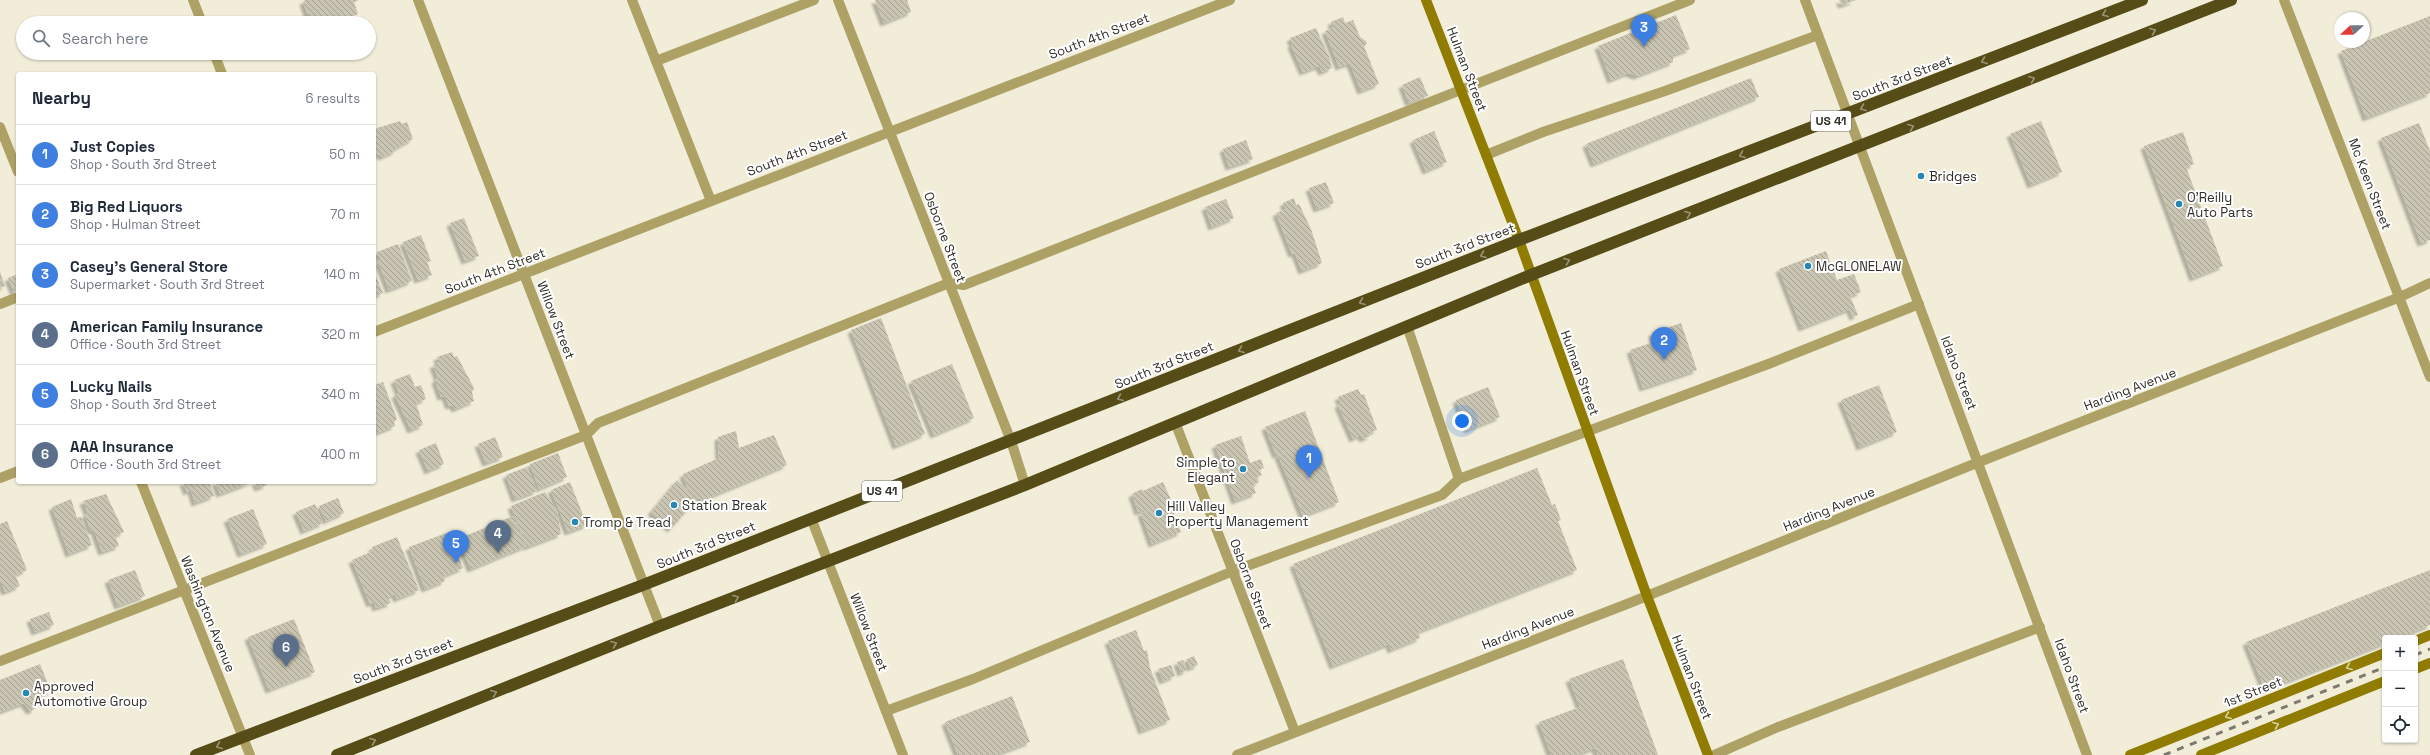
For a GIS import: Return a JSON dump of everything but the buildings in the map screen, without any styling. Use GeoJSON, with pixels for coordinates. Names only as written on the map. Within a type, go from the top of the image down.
{"type":"FeatureCollection","features":[{"type":"Feature","properties":{"kind":"highway","name":"South 3rd Street"},"geometry":{"type":"LineString","coordinates":[[196,755],[242,736],[643,584],[1011,441],[1519,240],[2142,0]]}},
{"type":"Feature","properties":{"kind":"highway","name":"US 41"},"geometry":{"type":"LineString","coordinates":[[337,755],[660,626],[828,563],[1025,485],[1531,275],[1860,147],[2224,1]]}},
{"type":"Feature","properties":{"kind":"street"},"geometry":{"type":"LineString","coordinates":[[193,0],[199,16]]}},
{"type":"Feature","properties":{"kind":"street","name":"Willow Street"},"geometry":{"type":"LineString","coordinates":[[418,0],[660,626]]}},
{"type":"Feature","properties":{"kind":"street"},"geometry":{"type":"LineString","coordinates":[[632,0],[710,201]]}},
{"type":"Feature","properties":{"kind":"street"},"geometry":{"type":"LineString","coordinates":[[656,61],[814,0]]}},
{"type":"Feature","properties":{"kind":"street","name":"Osborne Street"},"geometry":{"type":"LineString","coordinates":[[838,0],[1011,441],[1025,485]]}},
{"type":"Feature","properties":{"kind":"street","name":"South 4th Street"},"geometry":{"type":"LineString","coordinates":[[376,331],[1230,0]]}},
{"type":"Feature","properties":{"kind":"street","name":"Hulman Street"},"geometry":{"type":"LineString","coordinates":[[1426,0],[1519,240],[1647,596],[1708,755]]}},
{"type":"Feature","properties":{"kind":"street"},"geometry":{"type":"LineString","coordinates":[[0,661],[586,435],[598,423],[949,283],[964,285],[1462,91],[1690,0]]}},
{"type":"Feature","properties":{"kind":"street","name":"Idaho Street"},"geometry":{"type":"LineString","coordinates":[[1805,0],[1979,462],[2087,755]]}},
{"type":"Feature","properties":{"kind":"street","name":"Mc Keen Street"},"geometry":{"type":"LineString","coordinates":[[2284,0],[2430,377]]}},
{"type":"Feature","properties":{"kind":"street"},"geometry":{"type":"LineString","coordinates":[[1486,155],[1543,132],[1665,91],[1818,35]]}},
{"type":"Feature","properties":{"kind":"street"},"geometry":{"type":"LineString","coordinates":[[217,60],[221,72]]}},
{"type":"Feature","properties":{"kind":"street"},"geometry":{"type":"LineString","coordinates":[[0,127],[16,167]]}},
{"type":"Feature","properties":{"kind":"street","name":"Harding Avenue"},"geometry":{"type":"LineString","coordinates":[[1236,755],[1647,596],[1979,462],[2400,297],[2430,283]]}},
{"type":"Feature","properties":{"kind":"street"},"geometry":{"type":"LineString","coordinates":[[0,304],[16,298]]}},
{"type":"Feature","properties":{"kind":"street"},"geometry":{"type":"LineString","coordinates":[[886,712],[980,676],[1233,571],[1442,495],[1459,479],[1588,432],[1627,415],[1764,366],[1919,304]]}},
{"type":"Feature","properties":{"kind":"street"},"geometry":{"type":"LineString","coordinates":[[1407,326],[1459,479]]}},
{"type":"Feature","properties":{"kind":"street","name":"Osborne Street"},"geometry":{"type":"LineString","coordinates":[[1175,422],[1295,732]]}},
{"type":"Feature","properties":{"kind":"street"},"geometry":{"type":"LineString","coordinates":[[0,478],[16,472]]}},
{"type":"Feature","properties":{"kind":"street","name":"Washington Avenue"},"geometry":{"type":"LineString","coordinates":[[142,484],[250,755]]}},
{"type":"Feature","properties":{"kind":"street","name":"Willow Street"},"geometry":{"type":"LineString","coordinates":[[810,518],[903,755]]}},
{"type":"Feature","properties":{"kind":"street"},"geometry":{"type":"LineString","coordinates":[[1714,755],[1778,727],[2040,627]]}},
{"type":"Feature","properties":{"kind":"street"},"geometry":{"type":"LineString","coordinates":[[2418,640],[2430,635]]}},
{"type":"Feature","properties":{"kind":"street","name":"1st Street"},"geometry":{"type":"LineString","coordinates":[[2130,755],[2382,654]]}},
{"type":"Feature","properties":{"kind":"street"},"geometry":{"type":"LineString","coordinates":[[2418,668],[2430,663]]}},
{"type":"Feature","properties":{"kind":"street"},"geometry":{"type":"LineString","coordinates":[[2201,755],[2382,682]]}},
{"type":"Feature","properties":{"kind":"railway"},"geometry":{"type":"LineString","coordinates":[[2418,654],[2430,649]]}},
{"type":"Feature","properties":{"kind":"railway"},"geometry":{"type":"LineString","coordinates":[[2164,755],[2382,668]]}},
{"type":"Feature","properties":{"kind":"place","name":"Casey's General Store"},"geometry":{"type":"Point","coordinates":[1644,47]}},
{"type":"Feature","properties":{"kind":"place","name":"Bridges"},"geometry":{"type":"Point","coordinates":[1921,176]}},
{"type":"Feature","properties":{"kind":"place","name":"O'Reilly Auto Parts"},"geometry":{"type":"Point","coordinates":[2179,204]}},
{"type":"Feature","properties":{"kind":"place","name":"McGLONELAW"},"geometry":{"type":"Point","coordinates":[1808,266]}},
{"type":"Feature","properties":{"kind":"place","name":"Big Red Liquors"},"geometry":{"type":"Point","coordinates":[1664,360]}},
{"type":"Feature","properties":{"kind":"place","name":"Simple to Elegant"},"geometry":{"type":"Point","coordinates":[1243,469]}},
{"type":"Feature","properties":{"kind":"place","name":"Just Copies"},"geometry":{"type":"Point","coordinates":[1309,478]}},
{"type":"Feature","properties":{"kind":"place","name":"Station Break"},"geometry":{"type":"Point","coordinates":[674,505]}},
{"type":"Feature","properties":{"kind":"place","name":"Hill Valley Property Management"},"geometry":{"type":"Point","coordinates":[1159,513]}},
{"type":"Feature","properties":{"kind":"place","name":"Tromp & Tread"},"geometry":{"type":"Point","coordinates":[575,522]}},
{"type":"Feature","properties":{"kind":"place","name":"American Family Insurance"},"geometry":{"type":"Point","coordinates":[498,553]}},
{"type":"Feature","properties":{"kind":"place","name":"Lucky Nails"},"geometry":{"type":"Point","coordinates":[456,563]}},
{"type":"Feature","properties":{"kind":"place","name":"AAA Insurance"},"geometry":{"type":"Point","coordinates":[286,667]}},
{"type":"Feature","properties":{"kind":"place","name":"Approved Automotive Group"},"geometry":{"type":"Point","coordinates":[26,693]}}]}
